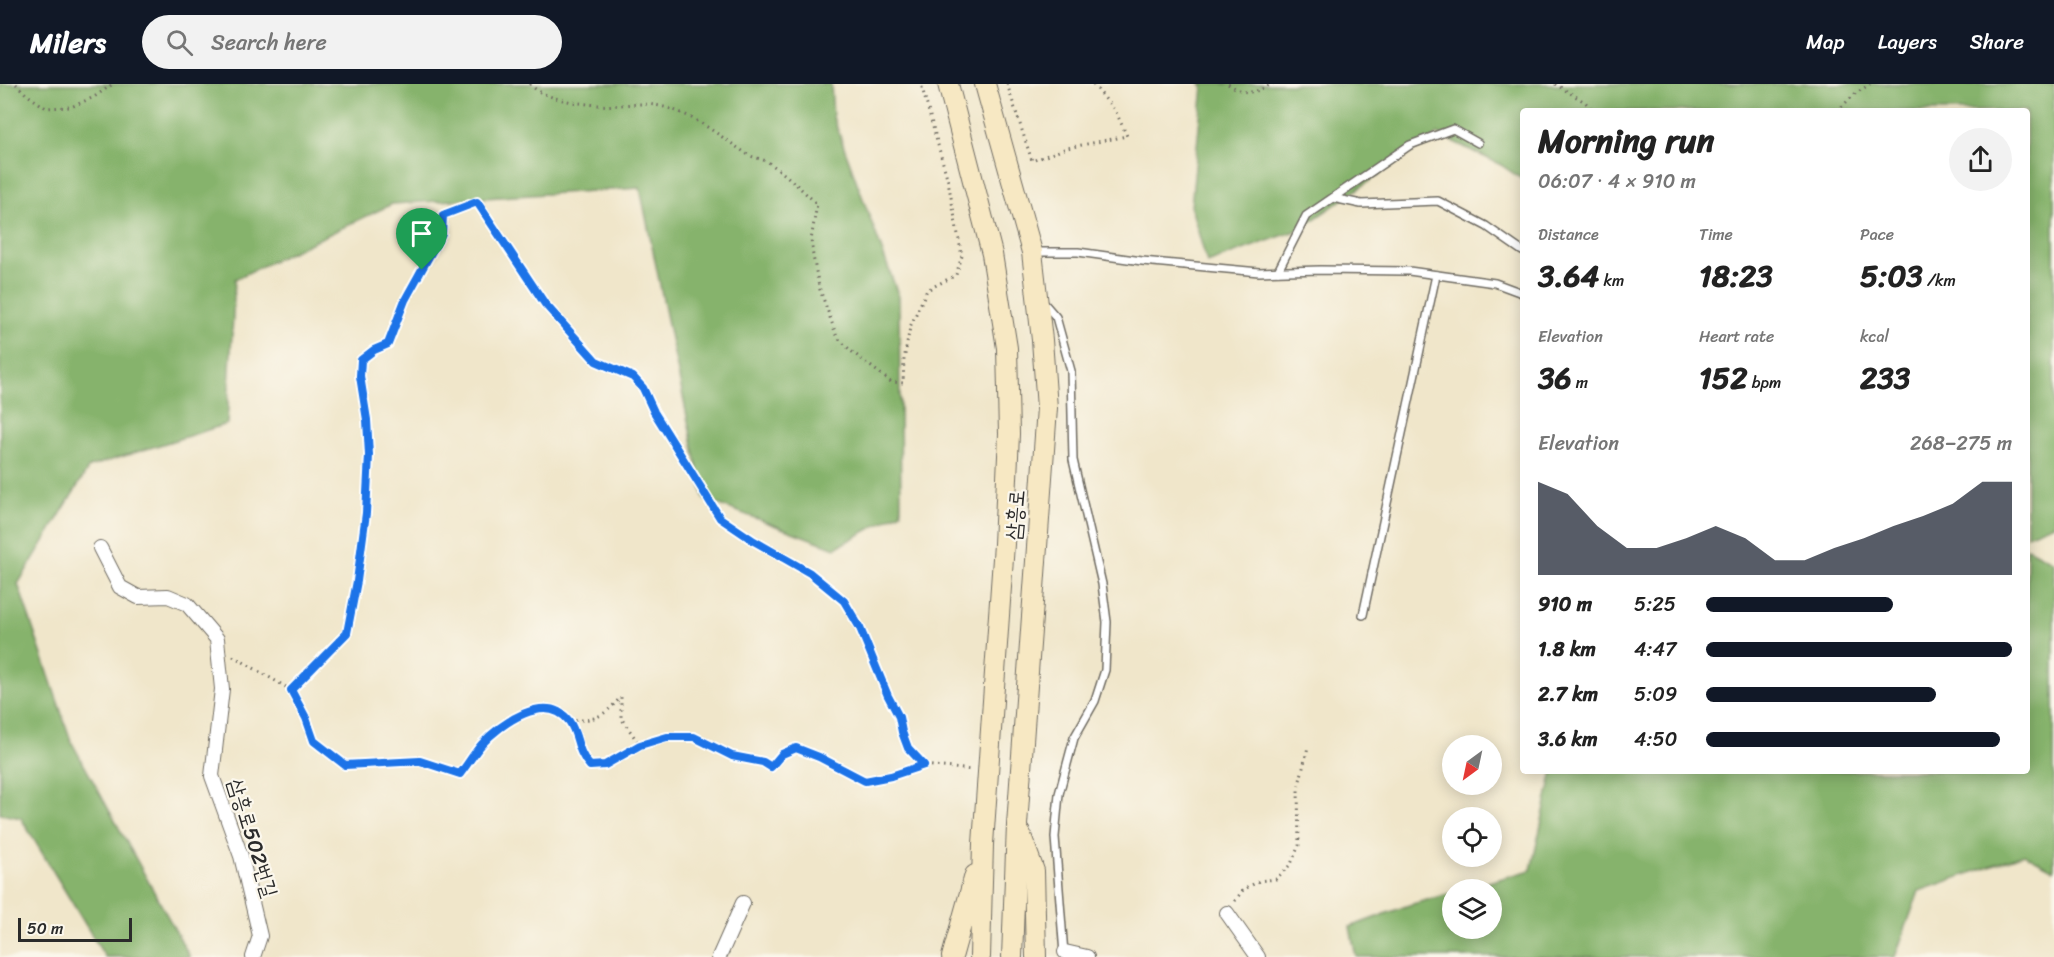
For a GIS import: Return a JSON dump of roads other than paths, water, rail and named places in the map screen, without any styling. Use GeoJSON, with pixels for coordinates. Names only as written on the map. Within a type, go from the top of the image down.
{"type":"FeatureCollection","features":[{"type":"Feature","properties":{"kind":"main road","name":"삼흥로"},"geometry":{"type":"LineString","coordinates":[[948,84],[992,254],[1007,348],[1009,434],[983,844],[980,957]]}},
{"type":"Feature","properties":{"kind":"main road","name":"삼흥로"},"geometry":{"type":"LineString","coordinates":[[985,84],[1032,252],[1047,408],[1017,825],[1012,957]]}},
{"type":"Feature","properties":{"kind":"main road"},"geometry":{"type":"LineString","coordinates":[[1017,825],[1034,871],[1036,957]]}},
{"type":"Feature","properties":{"kind":"main road"},"geometry":{"type":"LineString","coordinates":[[952,957],[983,844]]}},
{"type":"Feature","properties":{"kind":"street","name":"삼흥로502번길"},"geometry":{"type":"LineString","coordinates":[[100,548],[120,586],[138,597],[168,596],[187,604],[217,639],[222,689],[212,776],[241,856],[260,936],[253,957]]}},
{"type":"Feature","properties":{"kind":"street"},"geometry":{"type":"LineString","coordinates":[[719,957],[743,903]]}},
{"type":"Feature","properties":{"kind":"street"},"geometry":{"type":"LineString","coordinates":[[1227,913],[1258,957]]}},
{"type":"Feature","properties":{"kind":"street"},"geometry":{"type":"LineString","coordinates":[[1064,955],[1086,957]]}},
{"type":"Feature","properties":{"kind":"lane"},"geometry":{"type":"LineString","coordinates":[[1278,271],[1306,216],[1410,145],[1453,129],[1478,143]]}},
{"type":"Feature","properties":{"kind":"lane"},"geometry":{"type":"LineString","coordinates":[[1333,198],[1361,204],[1438,201],[1486,226],[1520,250]]}},
{"type":"Feature","properties":{"kind":"lane"},"geometry":{"type":"LineString","coordinates":[[1032,252],[1078,252],[1259,272],[1409,271],[1495,283],[1520,292]]}},
{"type":"Feature","properties":{"kind":"lane"},"geometry":{"type":"LineString","coordinates":[[1362,615],[1436,275]]}},
{"type":"Feature","properties":{"kind":"lane"},"geometry":{"type":"LineString","coordinates":[[1038,296],[1056,317],[1071,371],[1073,460],[1102,584],[1107,622],[1105,670],[1095,700],[1074,738],[1059,794],[1055,837],[1064,955]]}}]}
